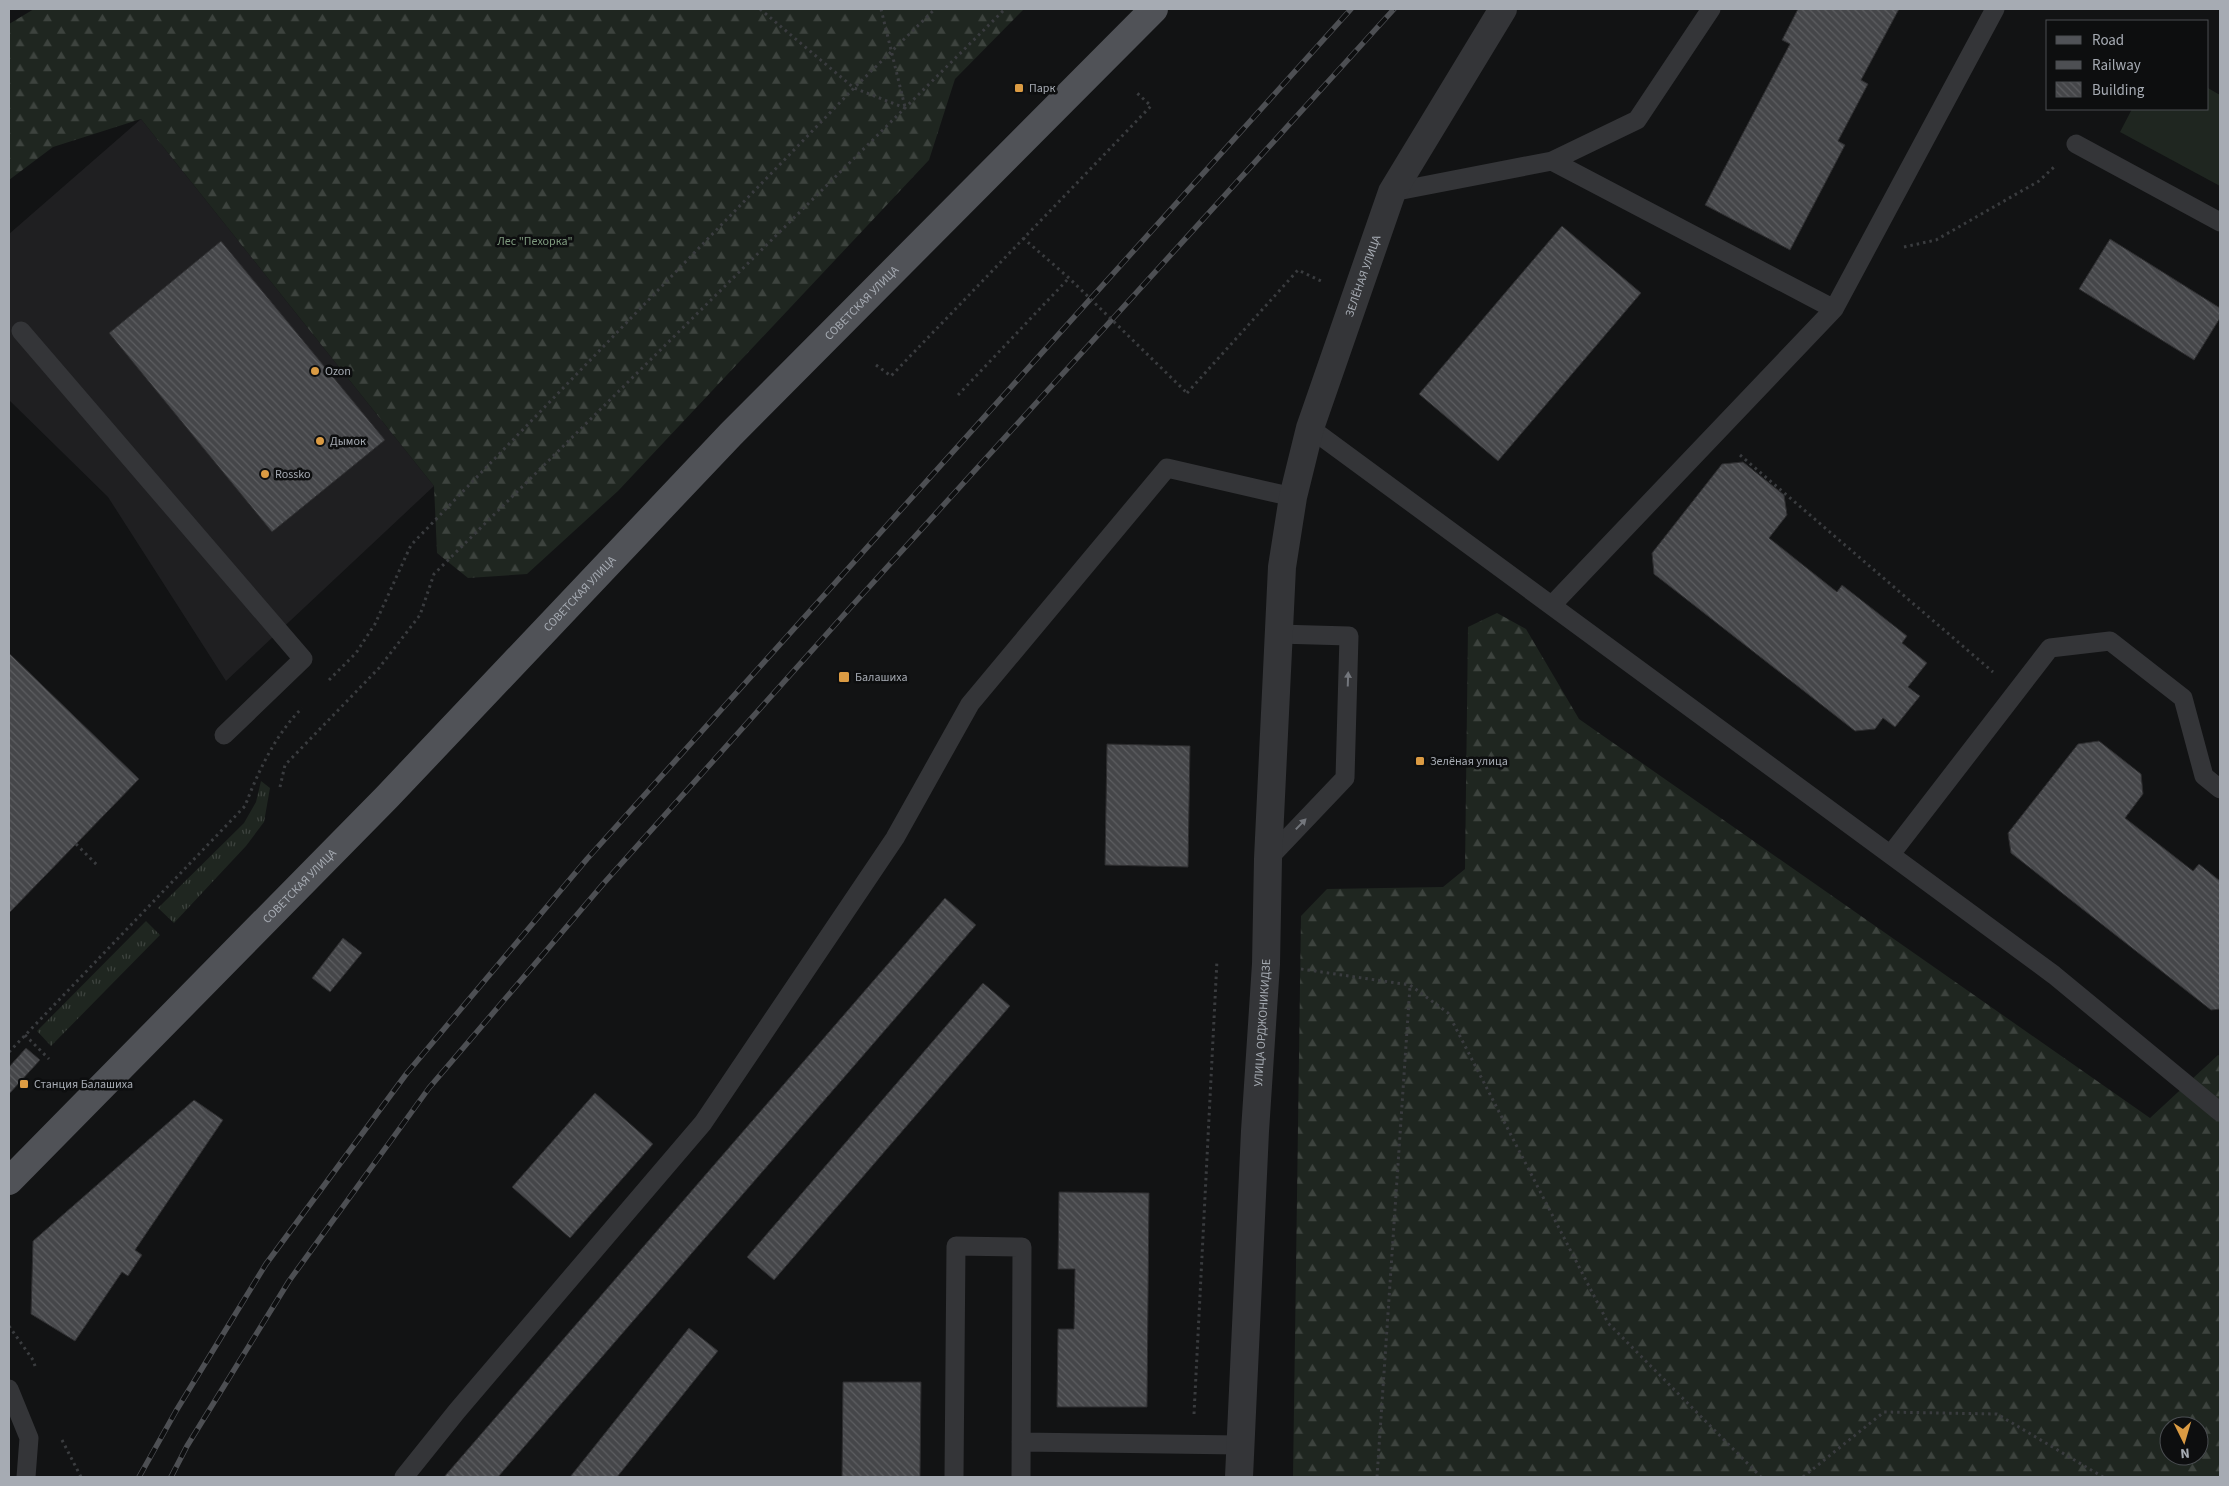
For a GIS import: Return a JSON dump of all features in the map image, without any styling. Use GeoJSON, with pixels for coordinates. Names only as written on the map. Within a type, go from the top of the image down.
{"type":"FeatureCollection","features":[{"type":"Feature","properties":{"kind":"main road","name":"СОВЕТСКАЯ УЛИЦА"},"geometry":{"type":"LineString","coordinates":[[9,1181],[387,797],[731,434],[1154,9]]}},
{"type":"Feature","properties":{"kind":"street","name":"ЗЕЛЁНАЯ УЛИЦА"},"geometry":{"type":"LineString","coordinates":[[1282,567],[1293,497],[1310,428],[1392,192],[1503,9]]}},
{"type":"Feature","properties":{"kind":"street","name":"УЛИЦА ОРДЖОНИКИДЗЕ"},"geometry":{"type":"LineString","coordinates":[[1239,1477],[1254,1131],[1266,964],[1268,859],[1282,567]]}},
{"type":"Feature","properties":{"kind":"lane"},"geometry":{"type":"LineString","coordinates":[[1392,192],[1552,162],[1637,120],[1711,9]]}},
{"type":"Feature","properties":{"kind":"lane"},"geometry":{"type":"LineString","coordinates":[[1552,605],[1834,309],[1994,9]]}},
{"type":"Feature","properties":{"kind":"lane"},"geometry":{"type":"LineString","coordinates":[[2076,144],[2220,222]]}},
{"type":"Feature","properties":{"kind":"lane"},"geometry":{"type":"LineString","coordinates":[[1552,162],[1834,309]]}},
{"type":"Feature","properties":{"kind":"lane"},"geometry":{"type":"LineString","coordinates":[[21,331],[303,659],[224,735]]}},
{"type":"Feature","properties":{"kind":"lane"},"geometry":{"type":"LineString","coordinates":[[1310,428],[2054,975],[2220,1112]]}},
{"type":"Feature","properties":{"kind":"lane"},"geometry":{"type":"LineString","coordinates":[[404,1477],[457,1411],[703,1124],[895,838],[970,704],[1167,468],[1293,497]]}},
{"type":"Feature","properties":{"kind":"lane"},"geometry":{"type":"LineString","coordinates":[[1268,859],[1345,778],[1349,636],[1278,634]]}},
{"type":"Feature","properties":{"kind":"lane"},"geometry":{"type":"LineString","coordinates":[[1891,854],[2050,648],[2110,641],[2183,698],[2204,776],[2220,789]]}},
{"type":"Feature","properties":{"kind":"lane"},"geometry":{"type":"LineString","coordinates":[[954,1477],[956,1246],[1022,1247],[1021,1477]]}},
{"type":"Feature","properties":{"kind":"lane"},"geometry":{"type":"LineString","coordinates":[[9,1389],[29,1438],[26,1477]]}},
{"type":"Feature","properties":{"kind":"lane"},"geometry":{"type":"LineString","coordinates":[[1021,1442],[1239,1446]]}},
{"type":"Feature","properties":{"kind":"path"},"geometry":{"type":"LineString","coordinates":[[760,9],[854,88],[905,108]]}},
{"type":"Feature","properties":{"kind":"path"},"geometry":{"type":"LineString","coordinates":[[881,9],[905,108]]}},
{"type":"Feature","properties":{"kind":"path"},"geometry":{"type":"LineString","coordinates":[[328,682],[356,653],[375,624],[411,544],[854,88],[935,9]]}},
{"type":"Feature","properties":{"kind":"path"},"geometry":{"type":"LineString","coordinates":[[280,786],[285,765],[378,668],[420,616],[434,574],[1006,9]]}},
{"type":"Feature","properties":{"kind":"path"},"geometry":{"type":"LineString","coordinates":[[876,365],[891,376],[1151,106],[1136,92]]}},
{"type":"Feature","properties":{"kind":"path"},"geometry":{"type":"LineString","coordinates":[[1862,256],[1936,240],[2039,181],[2076,144]]}},
{"type":"Feature","properties":{"kind":"path"},"geometry":{"type":"LineString","coordinates":[[1023,238],[1069,278],[1187,393],[1298,270]]}},
{"type":"Feature","properties":{"kind":"path"},"geometry":{"type":"LineString","coordinates":[[958,395],[1069,278]]}},
{"type":"Feature","properties":{"kind":"path"},"geometry":{"type":"LineString","coordinates":[[1715,433],[2016,692]]}},
{"type":"Feature","properties":{"kind":"path"},"geometry":{"type":"LineString","coordinates":[[9,1052],[245,806],[259,769],[293,716],[307,702]]}},
{"type":"Feature","properties":{"kind":"path"},"geometry":{"type":"LineString","coordinates":[[76,844],[97,865]]}},
{"type":"Feature","properties":{"kind":"path"},"geometry":{"type":"LineString","coordinates":[[1192,1445],[1217,960]]}},
{"type":"Feature","properties":{"kind":"path"},"geometry":{"type":"LineString","coordinates":[[1266,964],[1410,985],[1448,1013],[1608,1323],[1762,1477]]}},
{"type":"Feature","properties":{"kind":"path"},"geometry":{"type":"LineString","coordinates":[[1377,1477],[1410,985]]}},
{"type":"Feature","properties":{"kind":"path"},"geometry":{"type":"LineString","coordinates":[[25,1035],[50,1059]]}},
{"type":"Feature","properties":{"kind":"path"},"geometry":{"type":"LineString","coordinates":[[1803,1477],[1884,1412],[1996,1414],[2103,1477]]}},
{"type":"Feature","properties":{"kind":"path"},"geometry":{"type":"LineString","coordinates":[[59,1434],[82,1477]]}},
{"type":"Feature","properties":{"kind":"shaded area"},"geometry":{"type":"Polygon","coordinates":[[[141,119],[434,486],[226,681],[108,497],[9,400],[9,234],[141,119]]]}},
{"type":"Feature","properties":{"kind":"green space","name":"Лес \"Пехорка\""},"geometry":{"type":"Polygon","coordinates":[[[34,9],[1024,9],[955,79],[929,160],[618,491],[527,574],[468,578],[437,553],[434,486],[141,119],[53,147],[9,180],[9,24],[34,9]]]}},
{"type":"Feature","properties":{"kind":"green space"},"geometry":{"type":"Polygon","coordinates":[[[2209,89],[2220,95],[2220,186],[2120,132],[2131,110],[2209,110],[2209,89]]]}},
{"type":"Feature","properties":{"kind":"green space"},"geometry":{"type":"Polygon","coordinates":[[[1497,613],[1526,629],[1579,719],[2150,1118],[2218,1055],[2220,1056],[2220,1477],[1293,1477],[1301,916],[1327,889],[1443,887],[1465,869],[1468,627],[1497,613]]]}},
{"type":"Feature","properties":{"kind":"green space"},"geometry":{"type":"Polygon","coordinates":[[[261,781],[270,788],[264,822],[246,846],[174,923],[158,908],[244,823],[256,802],[261,781]]]}},
{"type":"Feature","properties":{"kind":"green space"},"geometry":{"type":"Polygon","coordinates":[[[146,921],[160,935],[51,1046],[37,1031],[146,921]]]}},
{"type":"Feature","properties":{"kind":"building"},"geometry":{"type":"Polygon","coordinates":[[[1798,9],[1899,9],[1861,80],[1868,84],[1838,141],[1845,145],[1790,250],[1705,205],[1790,44],[1782,40],[1798,9]]]}},
{"type":"Feature","properties":{"kind":"building"},"geometry":{"type":"Polygon","coordinates":[[[1562,226],[1641,293],[1498,461],[1419,394],[1562,226]]]}},
{"type":"Feature","properties":{"kind":"building"},"geometry":{"type":"Polygon","coordinates":[[[2110,239],[2220,308],[2220,318],[2194,360],[2079,289],[2110,239]]]}},
{"type":"Feature","properties":{"kind":"building"},"geometry":{"type":"Polygon","coordinates":[[[221,241],[385,440],[272,532],[109,333],[221,241]]]}},
{"type":"Feature","properties":{"kind":"building"},"geometry":{"type":"Polygon","coordinates":[[[1743,462],[1784,495],[1787,515],[1769,538],[1837,592],[1842,585],[1907,636],[1902,643],[1927,663],[1908,687],[1920,696],[1895,727],[1883,718],[1875,729],[1855,731],[1654,574],[1652,553],[1722,464],[1743,462]]]}},
{"type":"Feature","properties":{"kind":"building"},"geometry":{"type":"Polygon","coordinates":[[[9,653],[139,779],[9,913],[9,653]]]}},
{"type":"Feature","properties":{"kind":"building"},"geometry":{"type":"Polygon","coordinates":[[[2099,741],[2141,774],[2143,794],[2125,818],[2193,871],[2199,864],[2220,881],[2220,1009],[2211,1010],[2011,853],[2008,833],[2078,744],[2099,741]]]}},
{"type":"Feature","properties":{"kind":"building"},"geometry":{"type":"Polygon","coordinates":[[[1107,744],[1190,746],[1188,867],[1105,865],[1107,744]]]}},
{"type":"Feature","properties":{"kind":"building"},"geometry":{"type":"Polygon","coordinates":[[[945,898],[976,925],[498,1477],[444,1477],[945,898]]]}},
{"type":"Feature","properties":{"kind":"building"},"geometry":{"type":"Polygon","coordinates":[[[343,938],[362,953],[330,992],[312,978],[343,938]]]}},
{"type":"Feature","properties":{"kind":"building"},"geometry":{"type":"Polygon","coordinates":[[[983,983],[1010,1006],[774,1280],[747,1257],[983,983]]]}},
{"type":"Feature","properties":{"kind":"building"},"geometry":{"type":"Polygon","coordinates":[[[26,1048],[40,1060],[9,1094],[9,1067],[26,1048]]]}},
{"type":"Feature","properties":{"kind":"building"},"geometry":{"type":"Polygon","coordinates":[[[595,1093],[653,1144],[570,1238],[512,1187],[595,1093]]]}},
{"type":"Feature","properties":{"kind":"building"},"geometry":{"type":"Polygon","coordinates":[[[194,1100],[223,1120],[135,1250],[142,1255],[128,1276],[122,1272],[75,1341],[31,1314],[33,1241],[194,1100]]]}},
{"type":"Feature","properties":{"kind":"building"},"geometry":{"type":"Polygon","coordinates":[[[1059,1192],[1149,1193],[1147,1407],[1057,1407],[1058,1329],[1074,1329],[1075,1269],[1058,1269],[1059,1192]]]}},
{"type":"Feature","properties":{"kind":"building"},"geometry":{"type":"Polygon","coordinates":[[[689,1328],[718,1351],[617,1477],[570,1477],[689,1328]]]}},
{"type":"Feature","properties":{"kind":"building"},"geometry":{"type":"Polygon","coordinates":[[[843,1382],[921,1382],[920,1477],[842,1477],[843,1382]]]}},
{"type":"Feature","properties":{"kind":"railway"},"geometry":{"type":"LineString","coordinates":[[139,1477],[176,1411],[266,1264],[407,1073],[587,859],[1351,9]]}},
{"type":"Feature","properties":{"kind":"railway"},"geometry":{"type":"LineString","coordinates":[[171,1477],[187,1446],[289,1281],[429,1088],[604,883],[850,608],[1394,9]]}},
{"type":"Feature","properties":{"kind":"place","name":"Парк"},"geometry":{"type":"Point","coordinates":[1019,88]}},
{"type":"Feature","properties":{"kind":"place","name":"Ozon"},"geometry":{"type":"Point","coordinates":[315,371]}},
{"type":"Feature","properties":{"kind":"place","name":"Дымок"},"geometry":{"type":"Point","coordinates":[320,441]}},
{"type":"Feature","properties":{"kind":"place","name":"Rossko"},"geometry":{"type":"Point","coordinates":[265,474]}},
{"type":"Feature","properties":{"kind":"place","name":"Балашиха"},"geometry":{"type":"Point","coordinates":[844,677]}},
{"type":"Feature","properties":{"kind":"place","name":"Зелёная улица"},"geometry":{"type":"Point","coordinates":[1420,761]}},
{"type":"Feature","properties":{"kind":"place","name":"Станция Балашиха"},"geometry":{"type":"Point","coordinates":[24,1084]}}]}
